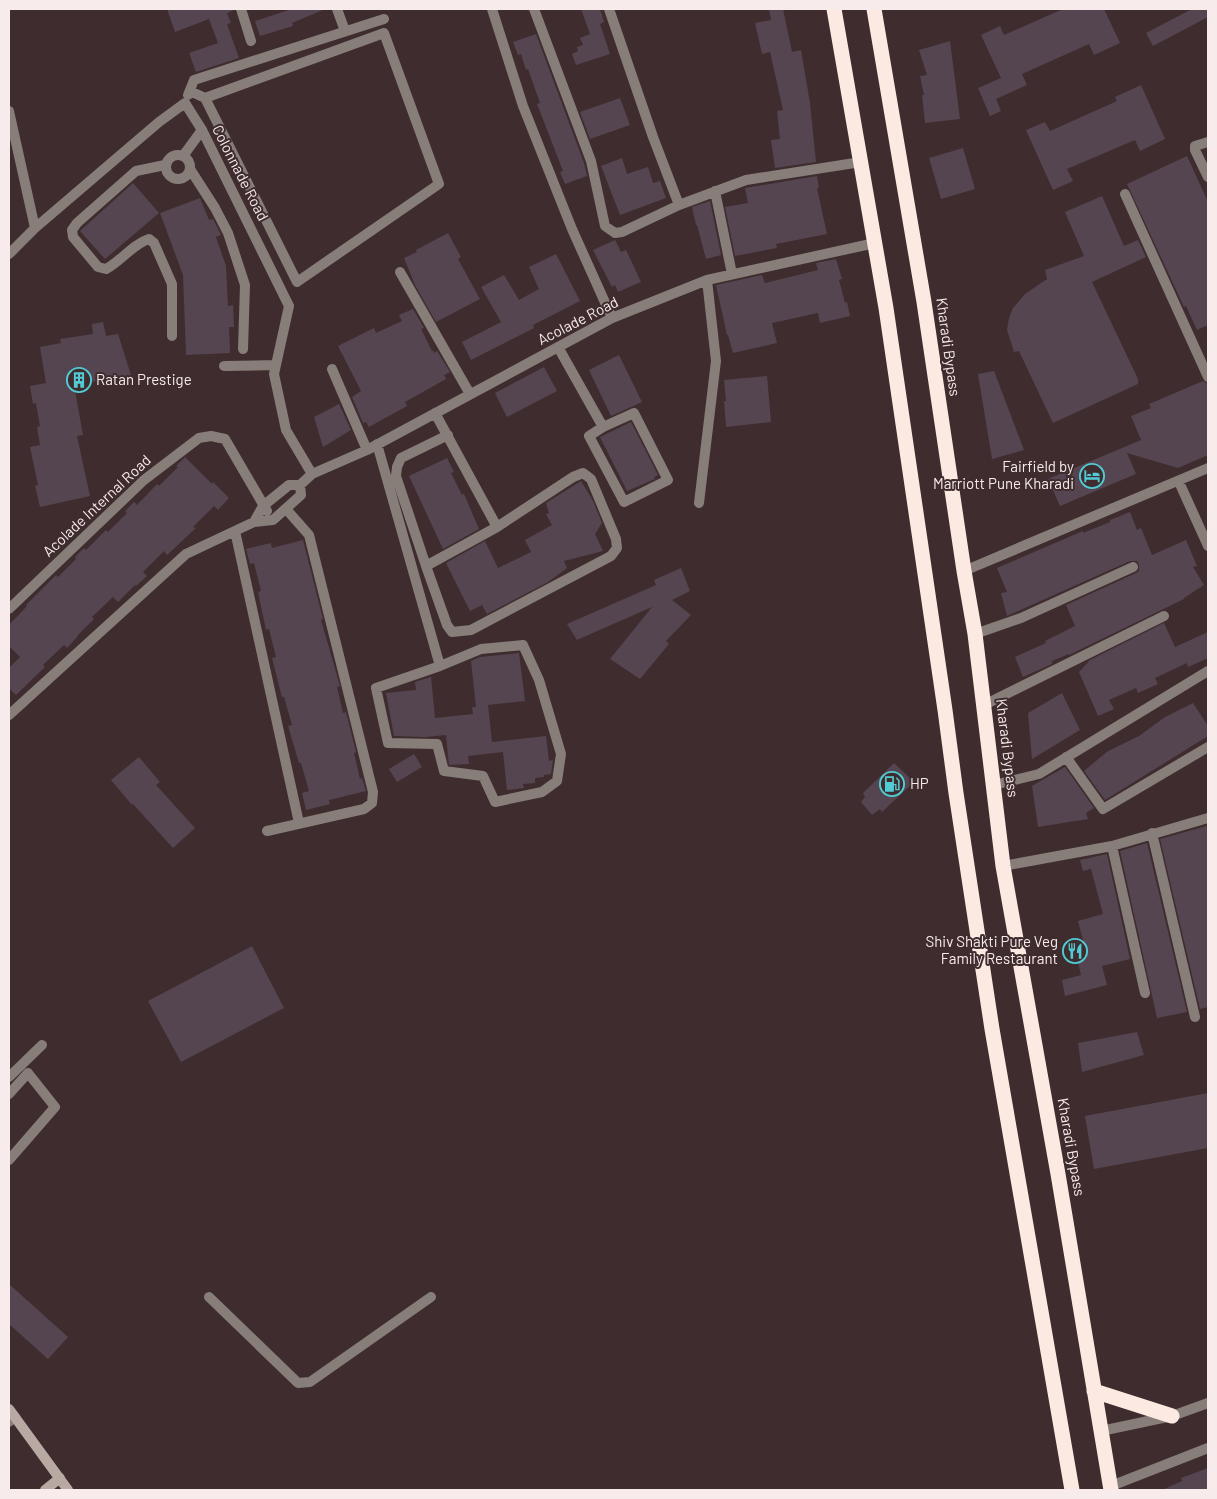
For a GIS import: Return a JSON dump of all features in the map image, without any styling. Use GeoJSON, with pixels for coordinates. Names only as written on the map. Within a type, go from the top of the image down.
{"type":"FeatureCollection","features":[{"type":"Feature","properties":{"kind":"highway"},"geometry":{"type":"LineString","coordinates":[[834,9],[875,243],[992,1030],[1072,1490]]}},
{"type":"Feature","properties":{"kind":"highway","name":"Kharadi Bypass"},"geometry":{"type":"LineString","coordinates":[[874,9],[924,302],[975,634],[1003,866],[1111,1488]]}},
{"type":"Feature","properties":{"kind":"highway"},"geometry":{"type":"LineString","coordinates":[[1094,1391],[1172,1416]]}},
{"type":"Feature","properties":{"kind":"street"},"geometry":{"type":"LineString","coordinates":[[241,9],[251,41]]}},
{"type":"Feature","properties":{"kind":"street"},"geometry":{"type":"LineString","coordinates":[[337,9],[345,31]]}},
{"type":"Feature","properties":{"kind":"street"},"geometry":{"type":"LineString","coordinates":[[492,9],[523,106],[572,229],[612,318]]}},
{"type":"Feature","properties":{"kind":"street"},"geometry":{"type":"LineString","coordinates":[[534,9],[591,161],[605,226],[615,233],[622,232],[679,205],[746,180],[861,162]]}},
{"type":"Feature","properties":{"kind":"street"},"geometry":{"type":"LineString","coordinates":[[609,9],[652,137],[679,205]]}},
{"type":"Feature","properties":{"kind":"street"},"geometry":{"type":"LineString","coordinates":[[9,254],[35,228],[159,122],[185,103],[194,80],[384,19]]}},
{"type":"Feature","properties":{"kind":"street"},"geometry":{"type":"LineString","coordinates":[[190,91],[205,98],[297,282],[439,184],[384,33],[205,98]]}},
{"type":"Feature","properties":{"kind":"street","name":"Colonnade Road"},"geometry":{"type":"LineString","coordinates":[[185,103],[202,130],[290,306],[274,374],[286,430],[312,474]]}},
{"type":"Feature","properties":{"kind":"street"},"geometry":{"type":"LineString","coordinates":[[9,112],[35,228]]}},
{"type":"Feature","properties":{"kind":"street"},"geometry":{"type":"LineString","coordinates":[[183,156],[202,130]]}},
{"type":"Feature","properties":{"kind":"street"},"geometry":{"type":"LineString","coordinates":[[1208,142],[1195,146],[1208,177]]}},
{"type":"Feature","properties":{"kind":"street"},"geometry":{"type":"LineString","coordinates":[[172,336],[172,284],[154,244],[149,239],[143,241],[106,269],[98,266],[73,237],[72,230],[77,223],[136,171],[165,165],[171,157],[179,155],[188,161],[190,169],[215,208],[228,233],[245,285],[243,349]]}},
{"type":"Feature","properties":{"kind":"street"},"geometry":{"type":"LineString","coordinates":[[165,165],[168,175],[174,180],[179,180],[186,176],[190,169]]}},
{"type":"Feature","properties":{"kind":"street"},"geometry":{"type":"LineString","coordinates":[[715,191],[732,274]]}},
{"type":"Feature","properties":{"kind":"street"},"geometry":{"type":"LineString","coordinates":[[1125,194],[1208,377]]}},
{"type":"Feature","properties":{"kind":"street","name":"Acolade Road"},"geometry":{"type":"LineString","coordinates":[[312,474],[367,450],[612,318],[707,280],[875,243]]}},
{"type":"Feature","properties":{"kind":"street"},"geometry":{"type":"LineString","coordinates":[[400,272],[470,394]]}},
{"type":"Feature","properties":{"kind":"street"},"geometry":{"type":"LineString","coordinates":[[699,503],[716,361],[707,280]]}},
{"type":"Feature","properties":{"kind":"street"},"geometry":{"type":"LineString","coordinates":[[558,347],[603,427]]}},
{"type":"Feature","properties":{"kind":"street"},"geometry":{"type":"LineString","coordinates":[[224,366],[276,366]]}},
{"type":"Feature","properties":{"kind":"street"},"geometry":{"type":"LineString","coordinates":[[332,369],[367,450]]}},
{"type":"Feature","properties":{"kind":"street"},"geometry":{"type":"LineString","coordinates":[[436,413],[497,526]]}},
{"type":"Feature","properties":{"kind":"street"},"geometry":{"type":"LineString","coordinates":[[634,413],[668,480],[624,502],[588,436],[603,427],[634,413]]}},
{"type":"Feature","properties":{"kind":"street","name":"Acolade Internal Road"},"geometry":{"type":"LineString","coordinates":[[9,609],[144,480],[199,438],[211,436],[224,439],[273,520]]}},
{"type":"Feature","properties":{"kind":"street"},"geometry":{"type":"LineString","coordinates":[[426,566],[497,526],[573,477],[583,473],[591,479],[616,539],[617,548],[611,556],[471,630],[452,632],[447,625],[426,566],[396,476],[397,466],[401,458],[448,436]]}},
{"type":"Feature","properties":{"kind":"street"},"geometry":{"type":"LineString","coordinates":[[377,444],[440,666]]}},
{"type":"Feature","properties":{"kind":"street"},"geometry":{"type":"LineString","coordinates":[[964,571],[1208,468]]}},
{"type":"Feature","properties":{"kind":"street"},"geometry":{"type":"LineString","coordinates":[[254,522],[263,506],[289,485],[300,485],[312,474]]}},
{"type":"Feature","properties":{"kind":"street"},"geometry":{"type":"LineString","coordinates":[[1178,482],[1208,546]]}},
{"type":"Feature","properties":{"kind":"street"},"geometry":{"type":"LineString","coordinates":[[9,715],[186,554],[254,522],[273,520],[301,495],[300,485]]}},
{"type":"Feature","properties":{"kind":"street"},"geometry":{"type":"LineString","coordinates":[[267,831],[364,809],[372,803],[373,792],[309,536],[286,509]]}},
{"type":"Feature","properties":{"kind":"street"},"geometry":{"type":"LineString","coordinates":[[235,531],[299,823]]}},
{"type":"Feature","properties":{"kind":"street"},"geometry":{"type":"LineString","coordinates":[[975,634],[1021,618],[1133,566]]}},
{"type":"Feature","properties":{"kind":"street"},"geometry":{"type":"LineString","coordinates":[[984,705],[1164,616]]}},
{"type":"Feature","properties":{"kind":"street"},"geometry":{"type":"LineString","coordinates":[[524,645],[539,680],[561,754],[557,781],[542,792],[495,802],[483,776],[444,771],[437,744],[388,744],[376,688],[440,666],[481,650],[524,645]]}},
{"type":"Feature","properties":{"kind":"street"},"geometry":{"type":"LineString","coordinates":[[994,785],[1039,774],[1208,671]]}},
{"type":"Feature","properties":{"kind":"street"},"geometry":{"type":"LineString","coordinates":[[1066,757],[1103,810],[1208,747]]}},
{"type":"Feature","properties":{"kind":"street"},"geometry":{"type":"LineString","coordinates":[[1003,866],[1112,846],[1208,818]]}},
{"type":"Feature","properties":{"kind":"street"},"geometry":{"type":"LineString","coordinates":[[1152,833],[1195,1017]]}},
{"type":"Feature","properties":{"kind":"street"},"geometry":{"type":"LineString","coordinates":[[1112,846],[1145,993]]}},
{"type":"Feature","properties":{"kind":"street"},"geometry":{"type":"LineString","coordinates":[[9,1078],[42,1045]]}},
{"type":"Feature","properties":{"kind":"street"},"geometry":{"type":"LineString","coordinates":[[9,1094],[28,1073],[55,1107],[9,1160]]}},
{"type":"Feature","properties":{"kind":"street"},"geometry":{"type":"LineString","coordinates":[[209,1296],[298,1383],[310,1382],[431,1296]]}},
{"type":"Feature","properties":{"kind":"street"},"geometry":{"type":"LineString","coordinates":[[1101,1431],[1172,1416],[1208,1403]]}},
{"type":"Feature","properties":{"kind":"street"},"geometry":{"type":"LineString","coordinates":[[11,1416],[68,1490]]}},
{"type":"Feature","properties":{"kind":"street"},"geometry":{"type":"LineString","coordinates":[[1111,1488],[1208,1448]]}},
{"type":"Feature","properties":{"kind":"street"},"geometry":{"type":"LineString","coordinates":[[45,1490],[60,1478]]}},
{"type":"Feature","properties":{"kind":"building"},"geometry":{"type":"Polygon","coordinates":[[[167,9],[234,9],[227,13],[231,23],[227,24],[239,58],[196,72],[189,53],[218,43],[209,19],[175,32],[167,9]]]}},
{"type":"Feature","properties":{"kind":"building"},"geometry":{"type":"Polygon","coordinates":[[[292,9],[325,9],[292,23],[293,26],[260,36],[255,21],[292,9]]]}},
{"type":"Feature","properties":{"kind":"building"},"geometry":{"type":"Polygon","coordinates":[[[581,9],[600,9],[604,22],[600,24],[610,54],[576,65],[572,54],[578,51],[577,47],[583,45],[580,38],[590,34],[581,9]]]}},
{"type":"Feature","properties":{"kind":"building"},"geometry":{"type":"Polygon","coordinates":[[[769,9],[783,9],[792,52],[801,50],[810,103],[816,162],[775,168],[771,140],[780,139],[777,111],[783,110],[770,52],[762,54],[755,23],[771,20],[769,9]]]}},
{"type":"Feature","properties":{"kind":"building"},"geometry":{"type":"Polygon","coordinates":[[[1063,9],[1104,9],[1120,43],[1094,55],[1089,44],[1022,74],[1027,85],[996,99],[1001,111],[990,116],[978,88],[1001,78],[981,35],[1000,26],[1004,35],[1063,9]]]}},
{"type":"Feature","properties":{"kind":"building"},"geometry":{"type":"Polygon","coordinates":[[[1192,9],[1208,9],[1208,17],[1153,46],[1146,33],[1192,9]]]}},
{"type":"Feature","properties":{"kind":"building"},"geometry":{"type":"Polygon","coordinates":[[[536,34],[584,163],[587,176],[565,184],[560,172],[563,171],[537,104],[540,103],[528,69],[526,70],[521,54],[518,55],[513,42],[536,34]]]}},
{"type":"Feature","properties":{"kind":"building"},"geometry":{"type":"Polygon","coordinates":[[[950,41],[960,119],[925,123],[922,95],[924,95],[920,76],[927,75],[919,50],[950,41]]]}},
{"type":"Feature","properties":{"kind":"building"},"geometry":{"type":"Polygon","coordinates":[[[1141,85],[1165,139],[1140,151],[1135,140],[1067,169],[1073,181],[1053,190],[1026,130],[1045,122],[1050,131],[1117,101],[1115,97],[1141,85]]]}},
{"type":"Feature","properties":{"kind":"building"},"geometry":{"type":"Polygon","coordinates":[[[620,98],[630,125],[590,139],[580,112],[620,98]]]}},
{"type":"Feature","properties":{"kind":"building"},"geometry":{"type":"Polygon","coordinates":[[[963,148],[975,189],[941,199],[929,158],[963,148]]]}},
{"type":"Feature","properties":{"kind":"building"},"geometry":{"type":"Polygon","coordinates":[[[1187,156],[1208,202],[1208,325],[1197,330],[1186,306],[1184,307],[1127,184],[1187,156]]]}},
{"type":"Feature","properties":{"kind":"building"},"geometry":{"type":"Polygon","coordinates":[[[622,158],[627,174],[648,167],[653,183],[660,181],[666,198],[620,215],[601,166],[622,158]]]}},
{"type":"Feature","properties":{"kind":"building"},"geometry":{"type":"Polygon","coordinates":[[[817,176],[819,188],[817,188],[827,234],[776,244],[777,248],[735,256],[725,207],[748,203],[745,188],[817,176]]]}},
{"type":"Feature","properties":{"kind":"building"},"geometry":{"type":"Polygon","coordinates":[[[133,183],[159,213],[105,259],[80,231],[133,183]]]}},
{"type":"Feature","properties":{"kind":"building"},"geometry":{"type":"Polygon","coordinates":[[[1102,196],[1124,246],[1138,240],[1146,257],[1092,282],[1138,379],[1138,384],[1053,423],[1019,351],[1014,352],[1007,330],[1009,318],[1013,308],[1025,294],[1047,279],[1045,270],[1084,256],[1065,212],[1102,196]]]}},
{"type":"Feature","properties":{"kind":"building"},"geometry":{"type":"Polygon","coordinates":[[[200,198],[209,220],[213,219],[221,235],[216,237],[226,266],[228,306],[233,305],[234,327],[229,327],[230,353],[186,355],[183,275],[160,213],[200,198]]]}},
{"type":"Feature","properties":{"kind":"building"},"geometry":{"type":"Polygon","coordinates":[[[710,201],[721,255],[706,259],[692,207],[710,201]]]}},
{"type":"Feature","properties":{"kind":"building"},"geometry":{"type":"Polygon","coordinates":[[[448,233],[461,257],[458,259],[480,299],[436,322],[415,285],[404,258],[448,233]]]}},
{"type":"Feature","properties":{"kind":"building"},"geometry":{"type":"Polygon","coordinates":[[[615,240],[621,252],[626,250],[641,282],[618,292],[615,285],[612,287],[593,250],[615,240]]]}},
{"type":"Feature","properties":{"kind":"building"},"geometry":{"type":"Polygon","coordinates":[[[556,254],[580,301],[533,325],[534,328],[471,360],[462,342],[501,322],[481,287],[504,275],[519,300],[539,289],[529,267],[556,254]]]}},
{"type":"Feature","properties":{"kind":"building"},"geometry":{"type":"Polygon","coordinates":[[[836,259],[842,279],[839,280],[850,316],[820,323],[818,313],[772,323],[777,343],[733,353],[716,285],[762,275],[765,283],[818,270],[816,263],[836,259]]]}},
{"type":"Feature","properties":{"kind":"building"},"geometry":{"type":"Polygon","coordinates":[[[413,309],[424,328],[421,329],[432,351],[434,353],[437,351],[450,372],[444,375],[446,379],[405,402],[407,406],[369,427],[366,422],[363,423],[352,397],[361,391],[338,346],[374,328],[376,333],[402,321],[399,315],[413,309]]]}},
{"type":"Feature","properties":{"kind":"building","name":"Ratan Prestige"},"geometry":{"type":"Polygon","coordinates":[[[103,322],[106,336],[118,334],[131,375],[74,385],[83,435],[77,436],[90,496],[40,507],[35,486],[38,485],[30,447],[40,445],[37,427],[40,426],[36,403],[33,404],[30,386],[46,383],[40,347],[61,343],[60,339],[93,334],[92,324],[103,322]]]}},
{"type":"Feature","properties":{"kind":"building"},"geometry":{"type":"Polygon","coordinates":[[[619,355],[642,402],[611,416],[589,370],[619,355]]]}},
{"type":"Feature","properties":{"kind":"building"},"geometry":{"type":"Polygon","coordinates":[[[544,367],[557,391],[507,417],[495,393],[544,367]]]}},
{"type":"Feature","properties":{"kind":"building"},"geometry":{"type":"Polygon","coordinates":[[[994,371],[1024,450],[992,459],[978,374],[994,371]]]}},
{"type":"Feature","properties":{"kind":"building"},"geometry":{"type":"Polygon","coordinates":[[[767,376],[771,422],[726,427],[724,380],[767,376]]]}},
{"type":"Feature","properties":{"kind":"building"},"geometry":{"type":"Polygon","coordinates":[[[1203,381],[1208,384],[1208,455],[1178,468],[1127,453],[1136,474],[1060,506],[1048,479],[1141,440],[1131,416],[1151,408],[1149,404],[1203,381]]]}},
{"type":"Feature","properties":{"kind":"building"},"geometry":{"type":"Polygon","coordinates":[[[339,404],[351,430],[323,447],[314,417],[339,404]]]}},
{"type":"Feature","properties":{"kind":"building"},"geometry":{"type":"Polygon","coordinates":[[[631,422],[658,475],[654,477],[655,479],[627,491],[600,437],[631,422]]]}},
{"type":"Feature","properties":{"kind":"building"},"geometry":{"type":"Polygon","coordinates":[[[185,457],[229,498],[218,510],[214,506],[193,527],[196,528],[167,555],[164,551],[143,572],[147,576],[118,602],[113,597],[92,617],[94,619],[67,648],[64,645],[43,665],[45,667],[16,695],[9,688],[9,668],[20,657],[9,646],[9,625],[56,575],[58,577],[76,559],[75,557],[84,548],[86,550],[106,530],[108,532],[127,513],[125,511],[134,502],[137,505],[157,484],[159,486],[185,457]]]}},
{"type":"Feature","properties":{"kind":"building"},"geometry":{"type":"Polygon","coordinates":[[[447,458],[454,472],[451,473],[462,495],[464,494],[479,529],[443,549],[409,476],[447,458]]]}},
{"type":"Feature","properties":{"kind":"building"},"geometry":{"type":"Polygon","coordinates":[[[581,481],[593,501],[602,523],[595,534],[603,551],[564,561],[567,568],[548,582],[487,614],[482,605],[470,611],[446,563],[485,541],[498,568],[531,552],[525,540],[552,525],[546,514],[549,513],[546,503],[581,481]]]}},
{"type":"Feature","properties":{"kind":"building"},"geometry":{"type":"Polygon","coordinates":[[[1130,512],[1137,530],[1141,528],[1152,555],[1186,540],[1197,566],[1193,567],[1204,585],[1184,599],[1069,655],[1052,661],[1052,664],[1023,677],[1015,657],[1046,643],[1045,641],[1075,626],[1066,605],[1136,573],[1139,571],[1139,565],[1137,561],[1130,561],[1007,616],[1001,593],[1007,592],[997,568],[1130,512]]]}},
{"type":"Feature","properties":{"kind":"building"},"geometry":{"type":"Polygon","coordinates":[[[303,540],[323,619],[321,620],[340,686],[337,687],[343,713],[346,712],[356,752],[354,753],[360,779],[362,778],[366,791],[329,800],[330,804],[306,810],[302,793],[309,791],[288,726],[292,725],[284,697],[282,697],[272,658],[276,657],[269,629],[266,630],[258,592],[261,591],[254,563],[250,564],[246,549],[271,543],[272,548],[303,540]]]}},
{"type":"Feature","properties":{"kind":"building"},"geometry":{"type":"Polygon","coordinates":[[[681,568],[690,591],[672,600],[691,615],[666,641],[669,644],[640,679],[610,659],[652,607],[577,640],[567,624],[656,585],[654,580],[681,568]]]}},
{"type":"Feature","properties":{"kind":"building"},"geometry":{"type":"Polygon","coordinates":[[[1164,623],[1175,647],[1208,632],[1208,658],[1188,667],[1187,663],[1155,678],[1158,684],[1138,693],[1136,688],[1109,700],[1114,709],[1098,716],[1079,672],[1090,660],[1164,623]]]}},
{"type":"Feature","properties":{"kind":"building"},"geometry":{"type":"Polygon","coordinates":[[[519,653],[525,701],[488,705],[492,742],[546,736],[549,761],[553,760],[551,774],[535,778],[535,783],[523,784],[524,788],[507,790],[503,752],[468,756],[469,764],[449,765],[446,735],[425,737],[394,736],[386,693],[416,690],[415,682],[431,677],[435,718],[473,714],[472,707],[476,707],[471,661],[480,657],[519,653]]]}},
{"type":"Feature","properties":{"kind":"building"},"geometry":{"type":"Polygon","coordinates":[[[1062,693],[1080,730],[1032,759],[1028,713],[1062,693]]]}},
{"type":"Feature","properties":{"kind":"building"},"geometry":{"type":"Polygon","coordinates":[[[1193,703],[1208,726],[1208,736],[1105,800],[1084,771],[1108,751],[1139,736],[1165,717],[1193,703]]]}},
{"type":"Feature","properties":{"kind":"building"},"geometry":{"type":"Polygon","coordinates":[[[414,754],[422,767],[397,782],[389,769],[414,754]]]}},
{"type":"Feature","properties":{"kind":"building"},"geometry":{"type":"Polygon","coordinates":[[[139,757],[160,782],[156,785],[195,828],[173,848],[111,780],[139,757]]]}},
{"type":"Feature","properties":{"kind":"building"},"geometry":{"type":"Polygon","coordinates":[[[894,763],[914,782],[882,812],[880,809],[872,815],[861,802],[865,797],[863,793],[894,763]]]}},
{"type":"Feature","properties":{"kind":"building"},"geometry":{"type":"Polygon","coordinates":[[[1065,767],[1094,808],[1086,813],[1088,819],[1038,827],[1032,786],[1065,767]]]}},
{"type":"Feature","properties":{"kind":"building"},"geometry":{"type":"Polygon","coordinates":[[[1207,826],[1208,1007],[1200,1009],[1160,839],[1207,826]]]}},
{"type":"Feature","properties":{"kind":"building"},"geometry":{"type":"Polygon","coordinates":[[[1147,843],[1187,1012],[1157,1018],[1120,851],[1147,843]]]}},
{"type":"Feature","properties":{"kind":"building"},"geometry":{"type":"Polygon","coordinates":[[[1107,854],[1130,959],[1102,966],[1107,985],[1065,996],[1062,980],[1081,975],[1075,951],[1085,948],[1078,921],[1103,914],[1091,869],[1083,871],[1080,860],[1107,854]]]}},
{"type":"Feature","properties":{"kind":"building"},"geometry":{"type":"Polygon","coordinates":[[[252,946],[284,1008],[181,1062],[148,1001],[252,946]]]}},
{"type":"Feature","properties":{"kind":"building"},"geometry":{"type":"Polygon","coordinates":[[[1137,1032],[1144,1055],[1082,1072],[1078,1043],[1137,1032]]]}},
{"type":"Feature","properties":{"kind":"building"},"geometry":{"type":"Polygon","coordinates":[[[1208,1093],[1208,1148],[1094,1169],[1085,1116],[1208,1093]]]}},
{"type":"Feature","properties":{"kind":"building"},"geometry":{"type":"Polygon","coordinates":[[[9,1284],[68,1337],[48,1359],[9,1324],[9,1284]]]}},
{"type":"Feature","properties":{"kind":"building"},"geometry":{"type":"Polygon","coordinates":[[[1208,1468],[1208,1490],[1162,1490],[1182,1481],[1181,1478],[1208,1468]]]}},
{"type":"Feature","properties":{"kind":"place","name":"Ratan Prestige"},"geometry":{"type":"Point","coordinates":[79,380]}},
{"type":"Feature","properties":{"kind":"place","name":"Fairfield by Marriott Pune Kharadi"},"geometry":{"type":"Point","coordinates":[1092,476]}},
{"type":"Feature","properties":{"kind":"place","name":"HP"},"geometry":{"type":"Point","coordinates":[892,784]}},
{"type":"Feature","properties":{"kind":"place","name":"Shiv Shakti Pure Veg Family Restaurant"},"geometry":{"type":"Point","coordinates":[1075,951]}}]}
